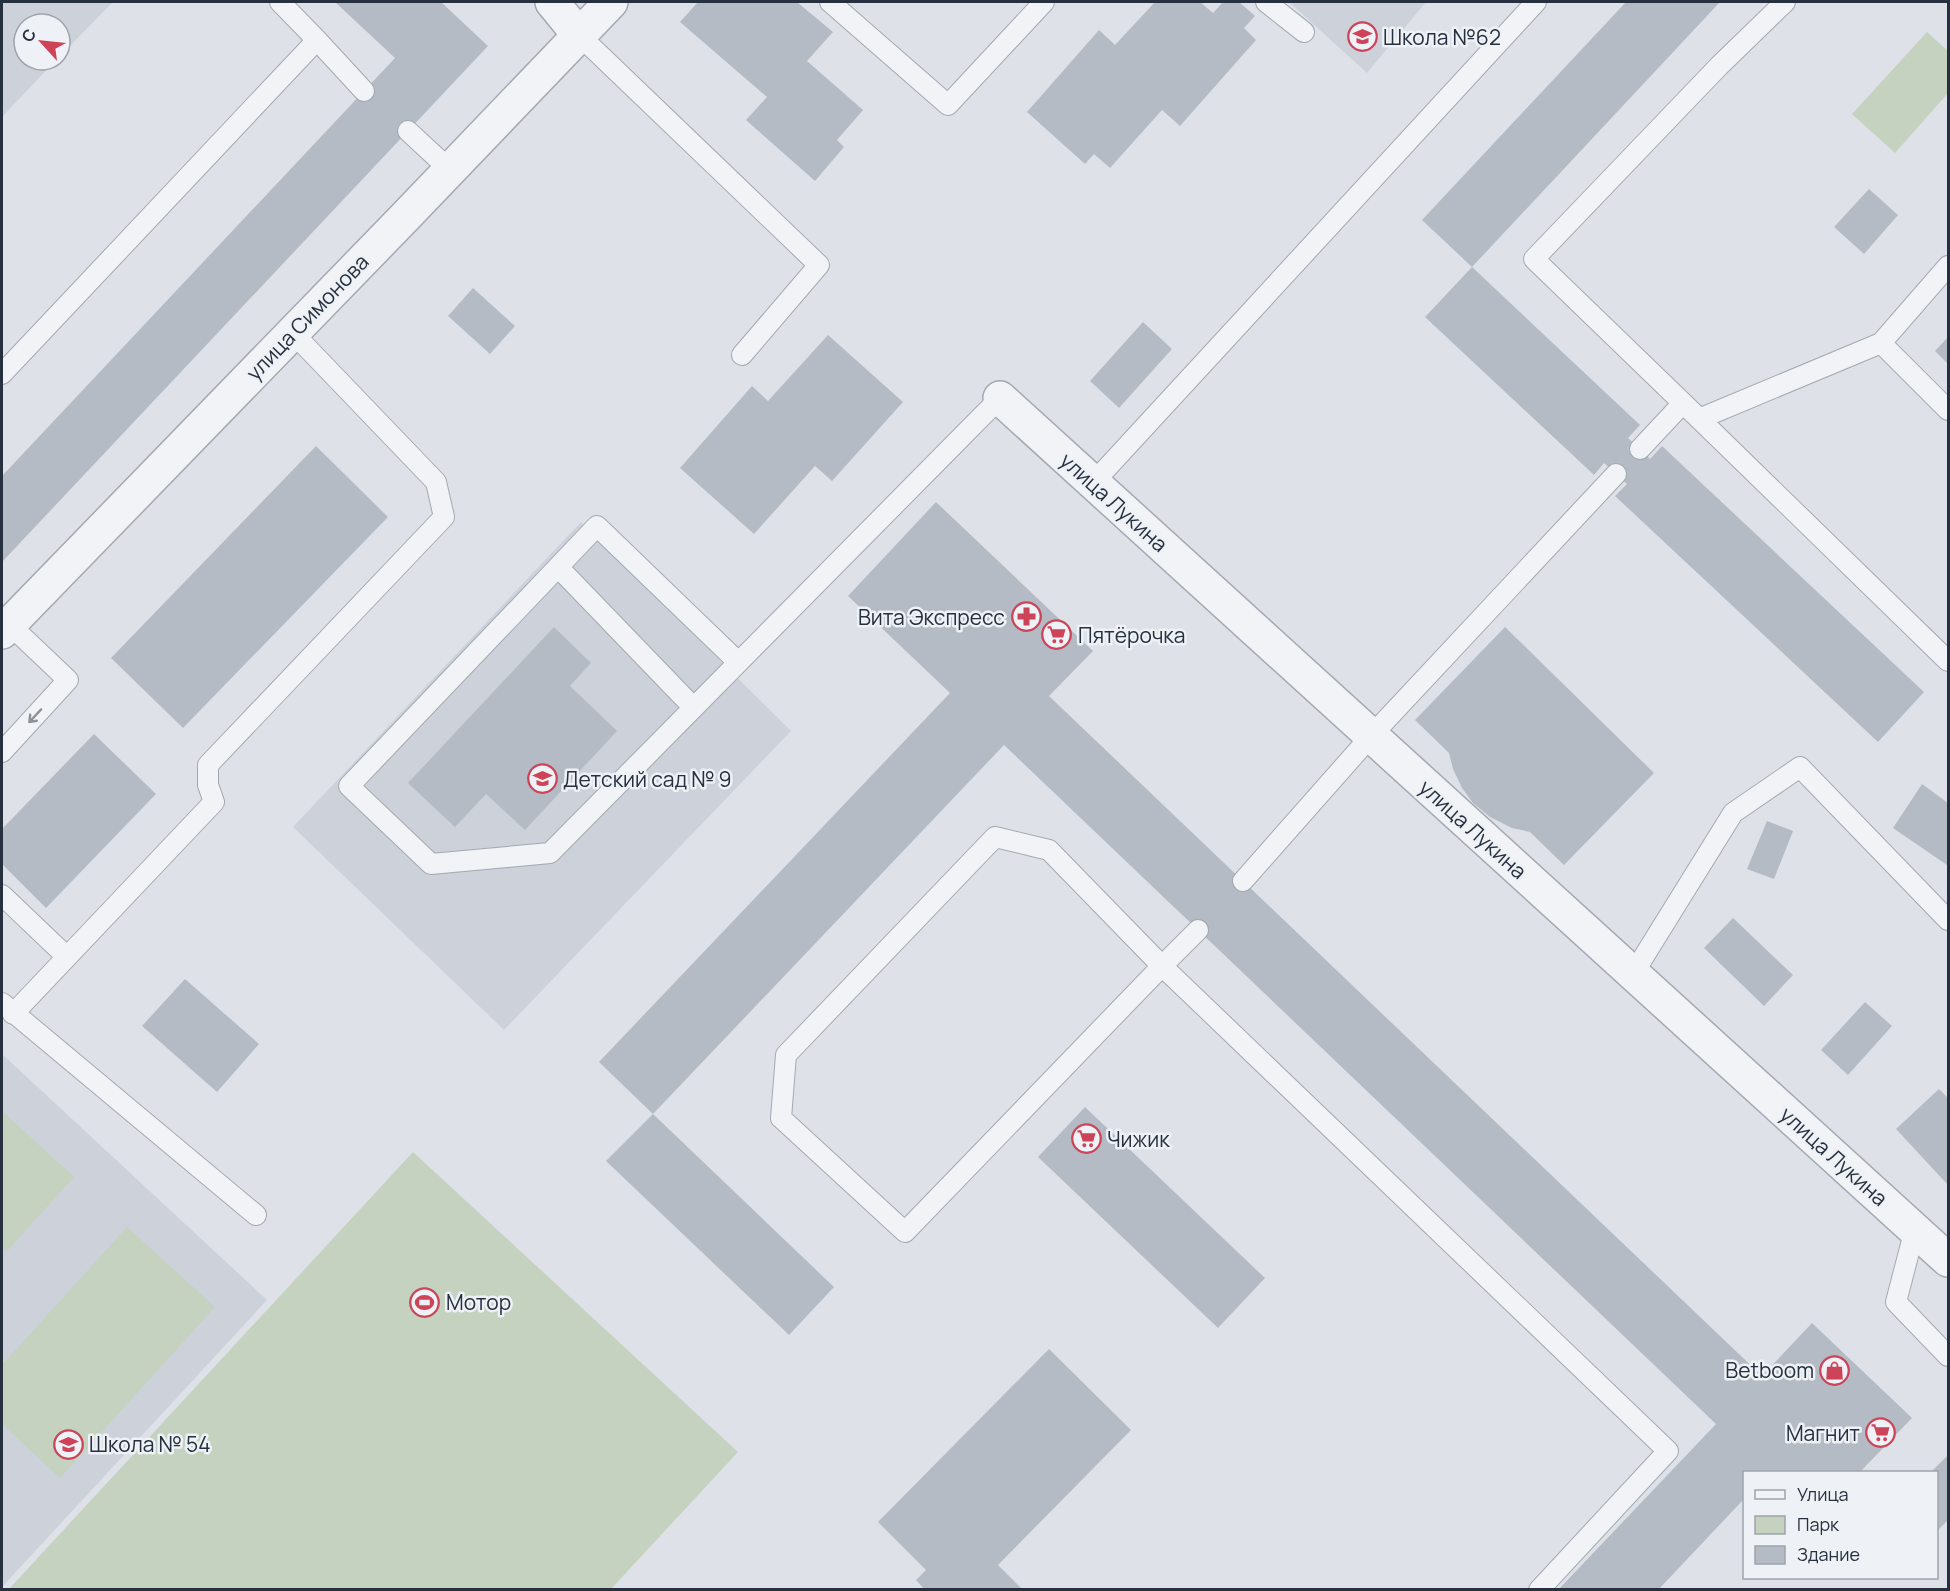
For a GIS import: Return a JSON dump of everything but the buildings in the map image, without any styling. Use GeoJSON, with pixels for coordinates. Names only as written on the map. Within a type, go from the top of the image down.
{"type":"FeatureCollection","features":[{"type":"Feature","properties":{"kind":"street"},"geometry":{"type":"LineString","coordinates":[[552,2],[579,35]]}},
{"type":"Feature","properties":{"kind":"street","name":"улица Симонова"},"geometry":{"type":"LineString","coordinates":[[5,628],[611,2]]}},
{"type":"Feature","properties":{"kind":"street","name":"улица Лукина"},"geometry":{"type":"LineString","coordinates":[[1000,398],[1948,1260]]}},
{"type":"Feature","properties":{"kind":"lane"},"geometry":{"type":"LineString","coordinates":[[280,2],[364,91]]}},
{"type":"Feature","properties":{"kind":"lane"},"geometry":{"type":"LineString","coordinates":[[830,2],[948,105],[1044,2]]}},
{"type":"Feature","properties":{"kind":"lane"},"geometry":{"type":"LineString","coordinates":[[1266,2],[1304,32]]}},
{"type":"Feature","properties":{"kind":"lane"},"geometry":{"type":"LineString","coordinates":[[1093,483],[1536,2]]}},
{"type":"Feature","properties":{"kind":"lane"},"geometry":{"type":"LineString","coordinates":[[1785,2],[1719,66],[1534,259],[1948,661]]}},
{"type":"Feature","properties":{"kind":"lane"},"geometry":{"type":"LineString","coordinates":[[579,35],[819,265],[742,355]]}},
{"type":"Feature","properties":{"kind":"lane"},"geometry":{"type":"LineString","coordinates":[[2,374],[317,40]]}},
{"type":"Feature","properties":{"kind":"lane"},"geometry":{"type":"LineString","coordinates":[[408,131],[450,170]]}},
{"type":"Feature","properties":{"kind":"lane"},"geometry":{"type":"LineString","coordinates":[[1699,419],[1881,343],[1948,266]]}},
{"type":"Feature","properties":{"kind":"lane"},"geometry":{"type":"LineString","coordinates":[[256,1215],[8,1008],[67,957],[214,802],[207,785],[208,765],[444,517],[436,482],[292,332]]}},
{"type":"Feature","properties":{"kind":"lane"},"geometry":{"type":"LineString","coordinates":[[1881,343],[1948,410]]}},
{"type":"Feature","properties":{"kind":"lane"},"geometry":{"type":"LineString","coordinates":[[738,662],[597,526],[348,786],[431,864],[550,854],[1000,398]]}},
{"type":"Feature","properties":{"kind":"lane"},"geometry":{"type":"LineString","coordinates":[[1640,449],[1683,403]]}},
{"type":"Feature","properties":{"kind":"lane"},"geometry":{"type":"LineString","coordinates":[[1243,880],[1371,736],[1616,474]]}},
{"type":"Feature","properties":{"kind":"lane"},"geometry":{"type":"LineString","coordinates":[[558,567],[693,707]]}},
{"type":"Feature","properties":{"kind":"lane"},"geometry":{"type":"LineString","coordinates":[[2,752],[68,680],[5,628]]}},
{"type":"Feature","properties":{"kind":"lane"},"geometry":{"type":"LineString","coordinates":[[1633,974],[1733,813],[1800,766],[1948,920]]}},
{"type":"Feature","properties":{"kind":"lane"},"geometry":{"type":"LineString","coordinates":[[1198,930],[1162,966],[905,1232],[781,1118],[786,1055],[995,837],[1049,850],[1162,966],[1668,1451],[1539,1590]]}},
{"type":"Feature","properties":{"kind":"lane"},"geometry":{"type":"LineString","coordinates":[[2,895],[67,957]]}},
{"type":"Feature","properties":{"kind":"lane"},"geometry":{"type":"LineString","coordinates":[[1915,1229],[1896,1302],[1948,1356]]}},
{"type":"Feature","properties":{"kind":"shaded area"},"geometry":{"type":"Polygon","coordinates":[[[2,2],[113,2],[72,44],[72,12],[12,12],[12,72],[45,72],[2,117],[2,2]]]}},
{"type":"Feature","properties":{"kind":"shaded area","name":"Школа №62"},"geometry":{"type":"Polygon","coordinates":[[[1289,2],[1426,2],[1367,73],[1289,2]]]}},
{"type":"Feature","properties":{"kind":"shaded area","name":"Детский сад № 9"},"geometry":{"type":"Polygon","coordinates":[[[581,522],[791,731],[504,1030],[293,827],[581,522]]]}},
{"type":"Feature","properties":{"kind":"shaded area","name":"Школа № 54"},"geometry":{"type":"Polygon","coordinates":[[[2,1054],[267,1300],[2,1587],[2,1054]]]}},
{"type":"Feature","properties":{"kind":"green space"},"geometry":{"type":"Polygon","coordinates":[[[1927,32],[1948,51],[1948,93],[1895,153],[1852,114],[1927,32]]]}},
{"type":"Feature","properties":{"kind":"green space"},"geometry":{"type":"Polygon","coordinates":[[[2,1111],[74,1177],[6,1252],[2,1248],[2,1111]]]}},
{"type":"Feature","properties":{"kind":"green space","name":"Мотор"},"geometry":{"type":"Polygon","coordinates":[[[413,1152],[738,1452],[611,1589],[9,1589],[413,1152]]]}},
{"type":"Feature","properties":{"kind":"green space"},"geometry":{"type":"Polygon","coordinates":[[[127,1227],[215,1307],[60,1478],[2,1424],[2,1365],[127,1227]]]}},
{"type":"Feature","properties":{"kind":"place","name":"Школа №62"},"geometry":{"type":"Point","coordinates":[1362,37]}},
{"type":"Feature","properties":{"kind":"place","name":"Вита Экспресс"},"geometry":{"type":"Point","coordinates":[1026,617]}},
{"type":"Feature","properties":{"kind":"place","name":"Пятёрочка"},"geometry":{"type":"Point","coordinates":[1057,635]}},
{"type":"Feature","properties":{"kind":"place","name":"Детский сад № 9"},"geometry":{"type":"Point","coordinates":[542,779]}},
{"type":"Feature","properties":{"kind":"place","name":"Чижик"},"geometry":{"type":"Point","coordinates":[1086,1139]}},
{"type":"Feature","properties":{"kind":"place","name":"Мотор"},"geometry":{"type":"Point","coordinates":[425,1302]}},
{"type":"Feature","properties":{"kind":"place","name":"Betboom"},"geometry":{"type":"Point","coordinates":[1835,1370]}},
{"type":"Feature","properties":{"kind":"place","name":"Магнит"},"geometry":{"type":"Point","coordinates":[1881,1433]}},
{"type":"Feature","properties":{"kind":"place","name":"Школа № 54"},"geometry":{"type":"Point","coordinates":[68,1444]}}]}
